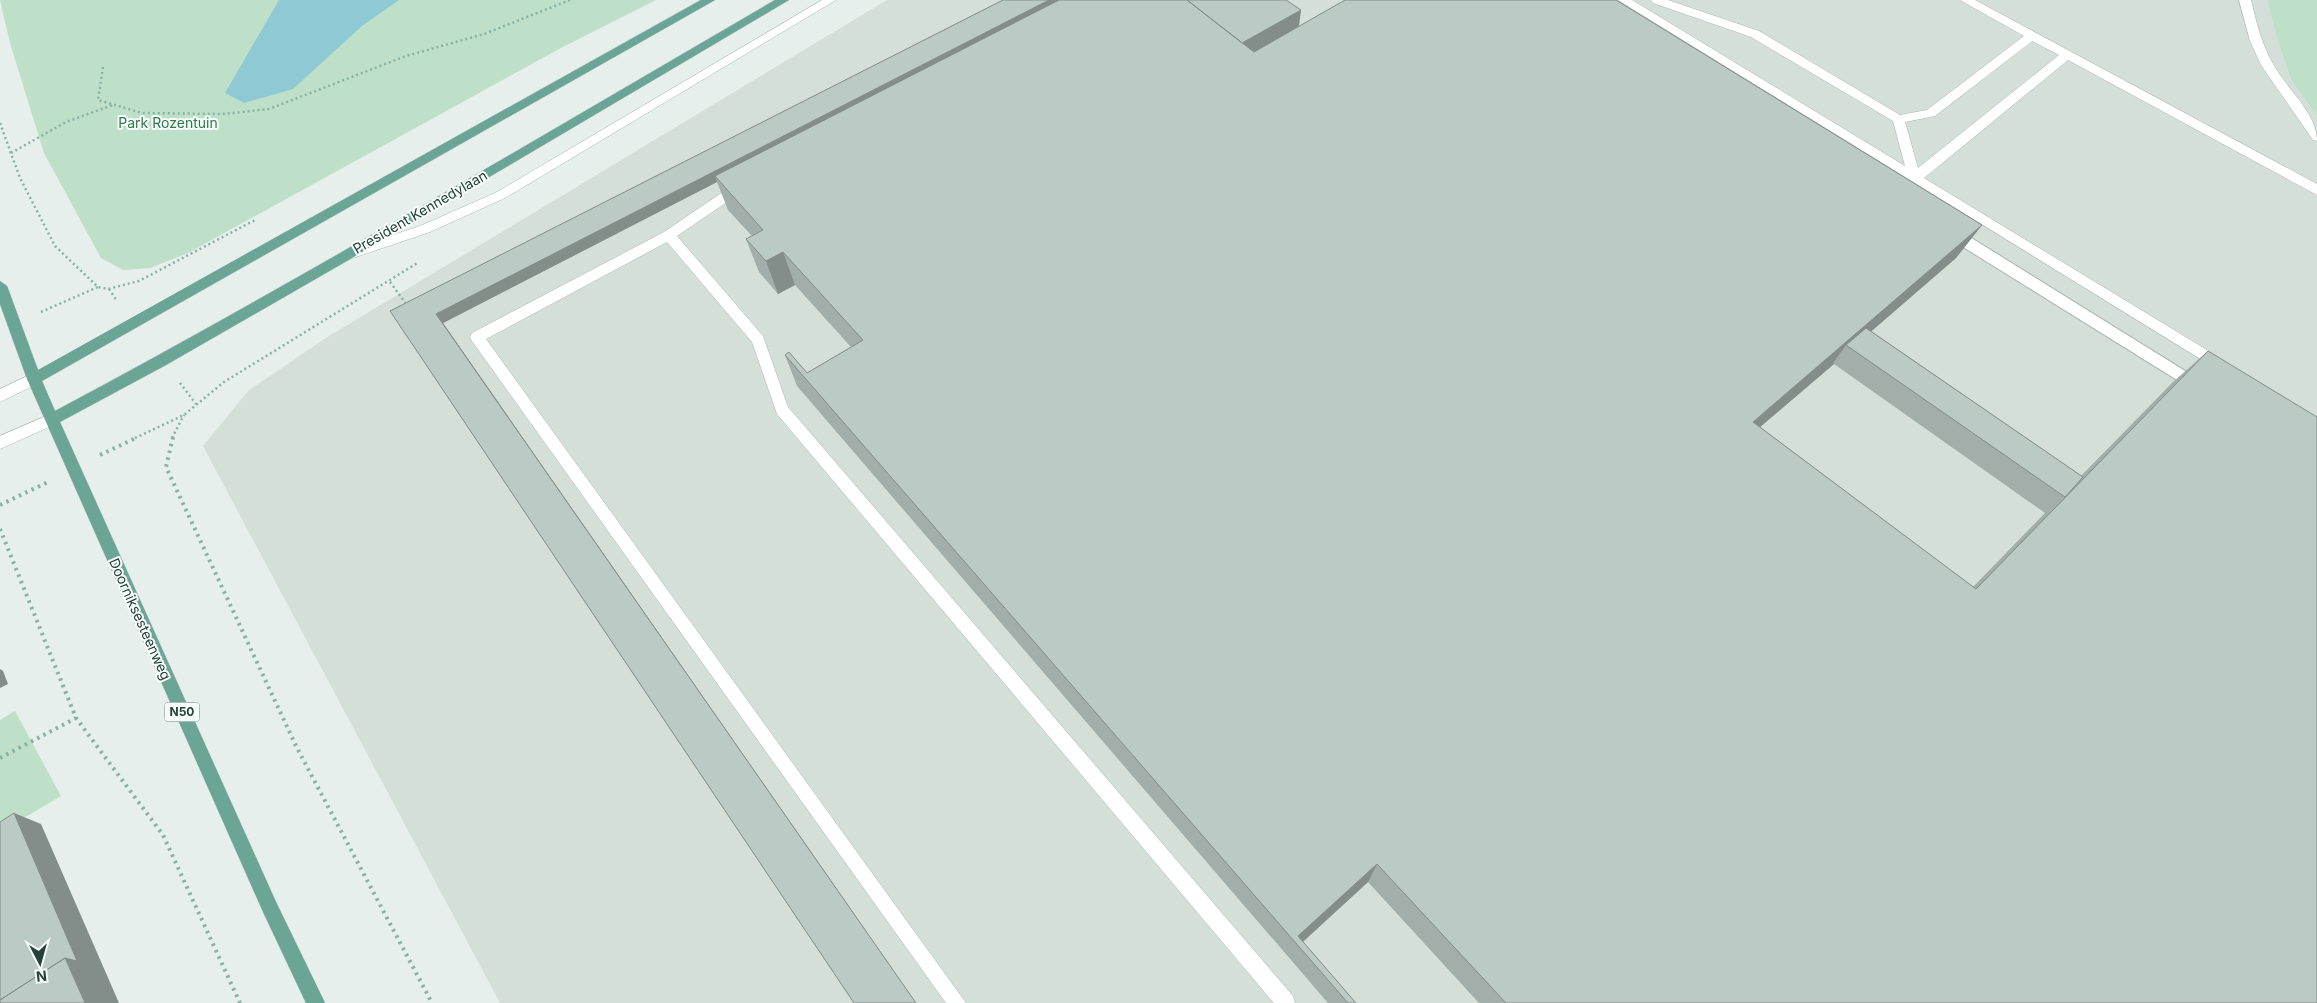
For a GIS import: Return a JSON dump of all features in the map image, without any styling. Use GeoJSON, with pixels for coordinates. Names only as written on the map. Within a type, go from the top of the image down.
{"type":"FeatureCollection","features":[{"type":"Feature","properties":{"kind":"main road"},"geometry":{"type":"LineString","coordinates":[[34,379],[710,0]]}},
{"type":"Feature","properties":{"kind":"main road","name":"President Kennedylaan"},"geometry":{"type":"LineString","coordinates":[[53,419],[154,365],[347,255],[783,0]]}},
{"type":"Feature","properties":{"kind":"main road","name":"Doorniksesteenweg"},"geometry":{"type":"LineString","coordinates":[[0,286],[34,379],[270,908],[316,1003]]}},
{"type":"Feature","properties":{"kind":"street"},"geometry":{"type":"LineString","coordinates":[[347,255],[425,229],[501,195],[830,0]]}},
{"type":"Feature","properties":{"kind":"street"},"geometry":{"type":"LineString","coordinates":[[1624,0],[1716,62],[1915,178],[2229,371]]}},
{"type":"Feature","properties":{"kind":"street"},"geometry":{"type":"LineString","coordinates":[[1657,0],[1755,34],[1898,119],[1931,113],[2031,36]]}},
{"type":"Feature","properties":{"kind":"street"},"geometry":{"type":"LineString","coordinates":[[1966,0],[2317,190]]}},
{"type":"Feature","properties":{"kind":"street"},"geometry":{"type":"LineString","coordinates":[[2245,0],[2256,41],[2267,65],[2317,136]]}},
{"type":"Feature","properties":{"kind":"street"},"geometry":{"type":"LineString","coordinates":[[1915,178],[2067,55]]}},
{"type":"Feature","properties":{"kind":"street"},"geometry":{"type":"LineString","coordinates":[[1898,119],[1915,178]]}},
{"type":"Feature","properties":{"kind":"street"},"geometry":{"type":"LineString","coordinates":[[750,184],[724,197],[669,235],[477,337],[957,1003]]}},
{"type":"Feature","properties":{"kind":"street"},"geometry":{"type":"LineString","coordinates":[[1942,228],[2208,393]]}},
{"type":"Feature","properties":{"kind":"street"},"geometry":{"type":"LineString","coordinates":[[669,235],[758,340],[782,410],[1286,1003]]}},
{"type":"Feature","properties":{"kind":"street"},"geometry":{"type":"LineString","coordinates":[[0,396],[34,379]]}},
{"type":"Feature","properties":{"kind":"street"},"geometry":{"type":"LineString","coordinates":[[0,443],[53,419]]}},
{"type":"Feature","properties":{"kind":"path"},"geometry":{"type":"LineString","coordinates":[[103,67],[98,100],[142,113],[194,112],[224,114],[269,109],[406,56],[484,34],[570,0]]}},
{"type":"Feature","properties":{"kind":"path"},"geometry":{"type":"LineString","coordinates":[[11,153],[66,122],[114,105]]}},
{"type":"Feature","properties":{"kind":"path"},"geometry":{"type":"LineString","coordinates":[[0,123],[20,178],[55,246],[98,287],[108,289],[139,281],[260,218]]}},
{"type":"Feature","properties":{"kind":"path"},"geometry":{"type":"LineString","coordinates":[[390,282],[410,310]]}},
{"type":"Feature","properties":{"kind":"path"},"geometry":{"type":"LineString","coordinates":[[13,324],[98,287]]}},
{"type":"Feature","properties":{"kind":"path"},"geometry":{"type":"LineString","coordinates":[[184,415],[170,443],[166,468],[296,746],[432,1003]]}},
{"type":"Feature","properties":{"kind":"path"},"geometry":{"type":"LineString","coordinates":[[0,505],[74,469]]}},
{"type":"Feature","properties":{"kind":"path"},"geometry":{"type":"LineString","coordinates":[[0,529],[76,718],[164,835],[240,1003]]}},
{"type":"Feature","properties":{"kind":"path"},"geometry":{"type":"LineString","coordinates":[[0,758],[76,718]]}},
{"type":"Feature","properties":{"kind":"shaded area"},"geometry":{"type":"Polygon","coordinates":[[[887,0],[2267,0],[2291,80],[2317,116],[2317,1003],[500,1003],[203,446],[249,390],[329,336],[887,0]]]}},
{"type":"Feature","properties":{"kind":"green space","name":"Park Rozentuin"},"geometry":{"type":"Polygon","coordinates":[[[0,0],[656,0],[559,49],[188,253],[150,268],[123,270],[101,258],[44,153],[10,43],[0,0]]]}},
{"type":"Feature","properties":{"kind":"green space"},"geometry":{"type":"Polygon","coordinates":[[[2267,0],[2317,0],[2317,116],[2291,80],[2267,0]]]}},
{"type":"Feature","properties":{"kind":"green space"},"geometry":{"type":"Polygon","coordinates":[[[15,711],[61,796],[0,832],[0,720],[15,711]]]}},
{"type":"Feature","properties":{"kind":"water"},"geometry":{"type":"Polygon","coordinates":[[[279,0],[399,0],[362,26],[293,89],[244,103],[225,93],[279,0]]]}},
{"type":"Feature","properties":{"kind":"building"},"geometry":{"type":"Polygon","coordinates":[[[1003,0],[1049,0],[436,314],[916,1003],[854,1003],[390,311],[1003,0]]]}},
{"type":"Feature","properties":{"kind":"building"},"geometry":{"type":"Polygon","coordinates":[[[1059,0],[1187,0],[1254,52],[1345,0],[1616,0],[1982,225],[1753,422],[1976,589],[2208,351],[2317,417],[2317,1003],[1506,1003],[1377,864],[1298,936],[1356,1003],[1348,1003],[785,355],[789,352],[807,373],[863,340],[783,252],[766,261],[746,239],[763,230],[715,176],[1059,0]]]}},
{"type":"Feature","properties":{"kind":"building"},"geometry":{"type":"Polygon","coordinates":[[[1187,0],[1286,0],[1301,10],[1242,43],[1187,0]]]}},
{"type":"Feature","properties":{"kind":"building"},"geometry":{"type":"Polygon","coordinates":[[[1866,328],[2083,477],[2065,497],[1846,345],[1866,328]]]}},
{"type":"Feature","properties":{"kind":"building"},"geometry":{"type":"Polygon","coordinates":[[[14,813],[77,961],[65,958],[0,1000],[0,822],[14,813]]]}},
{"type":"Feature","properties":{"kind":"building"},"geometry":{"type":"Polygon","coordinates":[[[65,958],[85,1003],[0,1003],[0,1000],[65,958]]]}}]}
